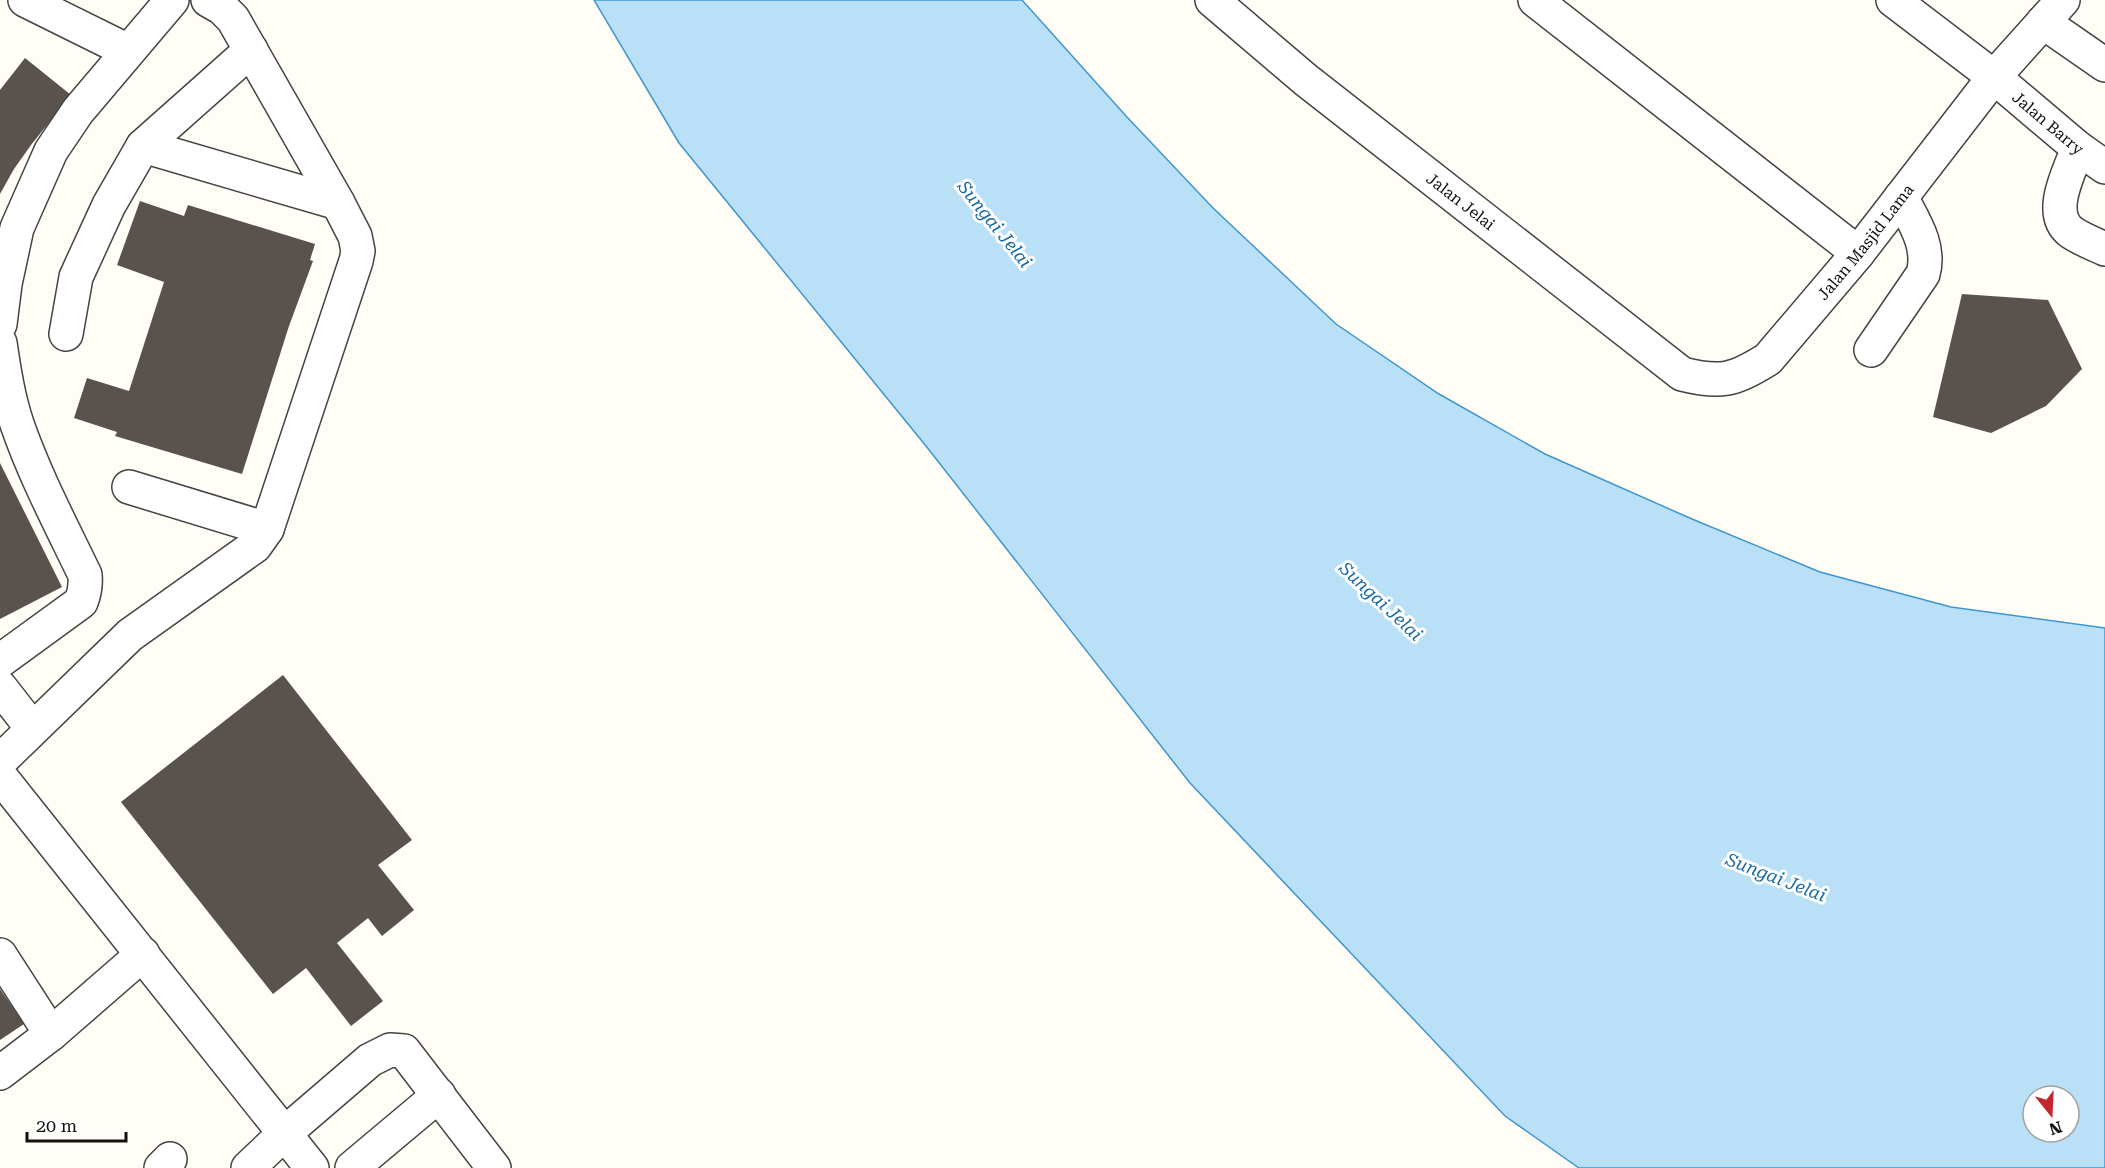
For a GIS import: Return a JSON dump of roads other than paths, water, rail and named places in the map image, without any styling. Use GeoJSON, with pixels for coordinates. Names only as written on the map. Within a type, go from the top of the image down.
{"type":"FeatureCollection","features":[{"type":"Feature","properties":{"kind":"street"},"geometry":{"type":"LineString","coordinates":[[25,0],[129,51]]}},
{"type":"Feature","properties":{"kind":"street"},"geometry":{"type":"LineString","coordinates":[[0,324],[4,284],[17,228],[47,160],[78,111],[172,0]]}},
{"type":"Feature","properties":{"kind":"street"},"geometry":{"type":"LineString","coordinates":[[0,761],[130,635],[255,546],[267,529],[356,261],[358,251],[355,236],[338,203],[233,19],[222,8],[208,0]]}},
{"type":"Feature","properties":{"kind":"street","name":"Jalan Jelai"},"geometry":{"type":"LineString","coordinates":[[1212,0],[1306,80],[1682,374],[1718,380]]}},
{"type":"Feature","properties":{"kind":"street"},"geometry":{"type":"LineString","coordinates":[[1535,0],[1857,253]]}},
{"type":"Feature","properties":{"kind":"street","name":"Jalan Barry"},"geometry":{"type":"LineString","coordinates":[[1893,0],[1994,77],[2078,148],[2105,166]]}},
{"type":"Feature","properties":{"kind":"street"},"geometry":{"type":"LineString","coordinates":[[2053,11],[2105,65]]}},
{"type":"Feature","properties":{"kind":"street","name":"Jalan Masjid Lama"},"geometry":{"type":"LineString","coordinates":[[1718,380],[1734,377],[1768,358],[1857,253],[1994,77],[2053,11]]}},
{"type":"Feature","properties":{"kind":"street"},"geometry":{"type":"LineString","coordinates":[[66,334],[76,277],[109,205],[143,146],[251,50]]}},
{"type":"Feature","properties":{"kind":"street"},"geometry":{"type":"LineString","coordinates":[[143,146],[338,203]]}},
{"type":"Feature","properties":{"kind":"street"},"geometry":{"type":"LineString","coordinates":[[2078,148],[2060,201],[2062,221],[2071,232],[2105,249]]}},
{"type":"Feature","properties":{"kind":"street"},"geometry":{"type":"LineString","coordinates":[[1871,350],[1923,274],[1926,265],[1923,241],[1901,197]]}},
{"type":"Feature","properties":{"kind":"street"},"geometry":{"type":"LineString","coordinates":[[0,343],[7,388],[16,422],[27,451],[85,575],[86,583],[81,602],[0,661]]}},
{"type":"Feature","properties":{"kind":"street"},"geometry":{"type":"LineString","coordinates":[[129,487],[267,529]]}},
{"type":"Feature","properties":{"kind":"street"},"geometry":{"type":"LineString","coordinates":[[0,687],[32,728]]}},
{"type":"Feature","properties":{"kind":"street"},"geometry":{"type":"LineString","coordinates":[[0,777],[312,1168]]}},
{"type":"Feature","properties":{"kind":"street"},"geometry":{"type":"LineString","coordinates":[[0,1073],[51,1034],[143,954]]}},
{"type":"Feature","properties":{"kind":"street"},"geometry":{"type":"LineString","coordinates":[[0,955],[51,1034]]}},
{"type":"Feature","properties":{"kind":"street"},"geometry":{"type":"LineString","coordinates":[[248,1168],[370,1060],[390,1050],[404,1051],[493,1168]]}},
{"type":"Feature","properties":{"kind":"street"},"geometry":{"type":"LineString","coordinates":[[352,1168],[439,1095]]}},
{"type":"Feature","properties":{"kind":"water","name":"Sungai Jelai"},"geometry":{"type":"Polygon","coordinates":[[[594,0],[1022,0],[1126,116],[1213,208],[1336,324],[1439,394],[1545,454],[1820,572],[1951,607],[2105,628],[2105,1168],[1579,1168],[1505,1116],[1190,783],[926,446],[679,143],[594,0]]]}}]}
